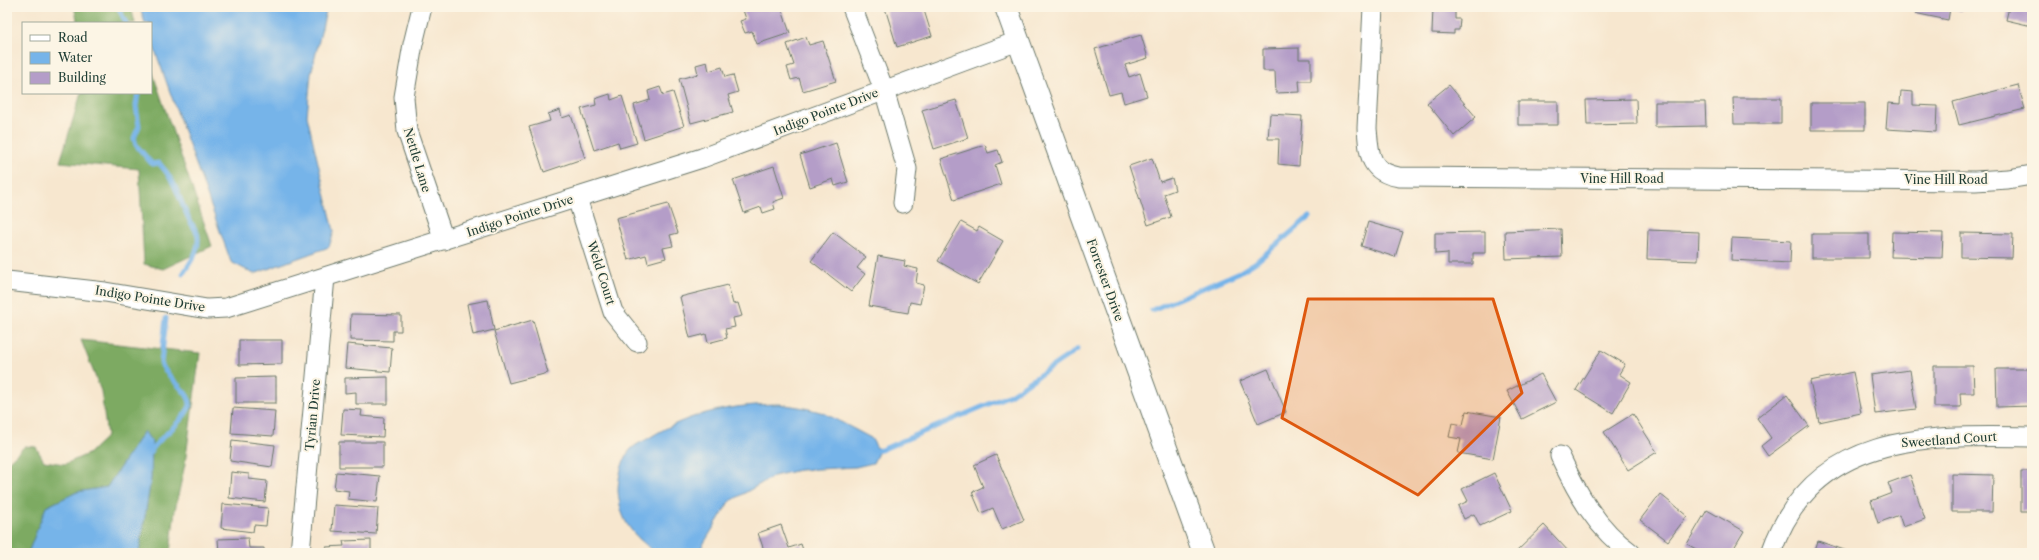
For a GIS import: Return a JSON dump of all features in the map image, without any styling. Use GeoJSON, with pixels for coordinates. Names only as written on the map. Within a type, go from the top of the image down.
{"type":"FeatureCollection","features":[{"type":"Feature","properties":{"kind":"street","name":"Nettle Lane"},"geometry":{"type":"LineString","coordinates":[[422,7],[412,44],[404,97],[407,131],[444,240]]}},
{"type":"Feature","properties":{"kind":"street"},"geometry":{"type":"LineString","coordinates":[[852,7],[884,90],[907,169],[902,203]]}},
{"type":"Feature","properties":{"kind":"street","name":"Forrester Drive"},"geometry":{"type":"LineString","coordinates":[[1006,7],[1204,553]]}},
{"type":"Feature","properties":{"kind":"street","name":"Vine Hill Road"},"geometry":{"type":"LineString","coordinates":[[1373,7],[1367,128],[1368,146],[1376,167],[1388,175],[1407,178],[1975,181],[2008,179],[2032,175]]}},
{"type":"Feature","properties":{"kind":"street","name":"Indigo Pointe Drive"},"geometry":{"type":"LineString","coordinates":[[7,281],[105,292],[207,308],[226,308],[702,158],[1018,41]]}},
{"type":"Feature","properties":{"kind":"street","name":"Weld Court"},"geometry":{"type":"LineString","coordinates":[[577,198],[613,312],[637,342]]}},
{"type":"Feature","properties":{"kind":"street","name":"Tyrian Drive"},"geometry":{"type":"LineString","coordinates":[[300,553],[325,277]]}},
{"type":"Feature","properties":{"kind":"street","name":"Sweetland Court"},"geometry":{"type":"LineString","coordinates":[[1771,553],[1783,525],[1796,505],[1830,470],[1853,457],[1880,447],[1910,440],[1972,436],[2032,437]]}},
{"type":"Feature","properties":{"kind":"street"},"geometry":{"type":"LineString","coordinates":[[1560,456],[1571,479],[1589,509],[1610,536],[1631,553]]}},
{"type":"Feature","properties":{"kind":"highlighted area"},"geometry":{"type":"Polygon","coordinates":[[[1308,299],[1493,299],[1522,393],[1418,495],[1282,418],[1308,299]]]}},
{"type":"Feature","properties":{"kind":"green space"},"geometry":{"type":"Polygon","coordinates":[[[74,7],[131,7],[135,22],[78,22],[74,7]]]}},
{"type":"Feature","properties":{"kind":"green space"},"geometry":{"type":"Polygon","coordinates":[[[152,71],[212,246],[163,269],[144,264],[139,169],[60,162],[81,94],[152,94],[152,71]]]}},
{"type":"Feature","properties":{"kind":"green space"},"geometry":{"type":"Polygon","coordinates":[[[81,340],[200,353],[185,464],[175,510],[170,553],[139,553],[151,479],[152,443],[144,431],[107,487],[77,492],[46,507],[28,553],[7,553],[7,463],[25,446],[36,447],[44,461],[65,464],[88,454],[107,436],[101,391],[81,340]]]}},
{"type":"Feature","properties":{"kind":"water"},"geometry":{"type":"Polygon","coordinates":[[[140,7],[327,7],[311,74],[307,116],[334,231],[329,247],[254,274],[231,262],[152,42],[152,22],[145,22],[140,7]]]}},
{"type":"Feature","properties":{"kind":"water"},"geometry":{"type":"Polygon","coordinates":[[[779,404],[824,413],[871,438],[879,451],[873,463],[856,467],[799,470],[774,476],[729,502],[698,553],[656,553],[634,533],[625,519],[619,502],[618,491],[623,463],[633,447],[665,429],[696,416],[728,408],[779,404]]]}},
{"type":"Feature","properties":{"kind":"water"},"geometry":{"type":"Polygon","coordinates":[[[144,431],[152,442],[151,479],[139,553],[28,553],[46,507],[77,492],[107,487],[144,431]]]}},
{"type":"Feature","properties":{"kind":"building"},"geometry":{"type":"Polygon","coordinates":[[[742,7],[781,7],[790,33],[757,44],[752,31],[745,33],[740,21],[746,19],[742,7]]]}},
{"type":"Feature","properties":{"kind":"building"},"geometry":{"type":"Polygon","coordinates":[[[923,7],[932,36],[897,47],[885,8],[923,7]]]}},
{"type":"Feature","properties":{"kind":"building"},"geometry":{"type":"Polygon","coordinates":[[[1433,7],[1455,7],[1455,19],[1460,19],[1459,30],[1454,30],[1454,34],[1432,33],[1433,7]]]}},
{"type":"Feature","properties":{"kind":"building"},"geometry":{"type":"Polygon","coordinates":[[[1916,7],[1962,7],[1961,11],[1950,8],[1948,20],[1914,13],[1916,7]]]}},
{"type":"Feature","properties":{"kind":"building"},"geometry":{"type":"Polygon","coordinates":[[[2009,7],[2032,7],[2032,26],[2006,20],[2009,7]]]}},
{"type":"Feature","properties":{"kind":"building"},"geometry":{"type":"Polygon","coordinates":[[[1141,35],[1148,58],[1125,65],[1129,77],[1140,73],[1147,96],[1124,103],[1121,92],[1109,95],[1095,49],[1141,35]]]}},
{"type":"Feature","properties":{"kind":"building"},"geometry":{"type":"Polygon","coordinates":[[[806,37],[809,45],[823,41],[836,81],[803,91],[799,78],[791,80],[787,67],[794,65],[787,44],[806,37]]]}},
{"type":"Feature","properties":{"kind":"building"},"geometry":{"type":"Polygon","coordinates":[[[1299,48],[1299,59],[1311,59],[1311,81],[1299,81],[1300,92],[1276,93],[1275,71],[1263,71],[1263,49],[1299,48]]]}},
{"type":"Feature","properties":{"kind":"building"},"geometry":{"type":"Polygon","coordinates":[[[707,62],[709,71],[722,67],[725,77],[733,75],[738,92],[728,95],[733,112],[691,123],[679,79],[698,74],[696,65],[707,62]]]}},
{"type":"Feature","properties":{"kind":"building"},"geometry":{"type":"Polygon","coordinates":[[[1449,85],[1476,117],[1454,136],[1427,103],[1449,85]]]}},
{"type":"Feature","properties":{"kind":"building"},"geometry":{"type":"Polygon","coordinates":[[[2018,85],[2025,109],[1959,125],[1953,102],[2018,85]]]}},
{"type":"Feature","properties":{"kind":"building"},"geometry":{"type":"Polygon","coordinates":[[[660,87],[663,95],[673,92],[684,126],[644,139],[634,105],[650,100],[648,91],[660,87]]]}},
{"type":"Feature","properties":{"kind":"building"},"geometry":{"type":"Polygon","coordinates":[[[1901,91],[1913,92],[1913,105],[1937,106],[1936,132],[1886,129],[1888,103],[1900,104],[1901,91]]]}},
{"type":"Feature","properties":{"kind":"building"},"geometry":{"type":"Polygon","coordinates":[[[610,94],[611,100],[622,96],[637,143],[620,148],[618,142],[594,150],[581,109],[596,105],[595,99],[610,94]]]}},
{"type":"Feature","properties":{"kind":"building"},"geometry":{"type":"Polygon","coordinates":[[[1733,98],[1781,98],[1781,124],[1734,124],[1733,98]]]}},
{"type":"Feature","properties":{"kind":"building"},"geometry":{"type":"Polygon","coordinates":[[[1636,99],[1637,124],[1587,125],[1586,100],[1636,99]]]}},
{"type":"Feature","properties":{"kind":"building"},"geometry":{"type":"Polygon","coordinates":[[[956,100],[968,138],[934,149],[922,110],[956,100]]]}},
{"type":"Feature","properties":{"kind":"building"},"geometry":{"type":"Polygon","coordinates":[[[1518,101],[1558,101],[1558,125],[1518,125],[1518,101]]]}},
{"type":"Feature","properties":{"kind":"building"},"geometry":{"type":"Polygon","coordinates":[[[1655,102],[1705,102],[1706,126],[1655,127],[1655,102]]]}},
{"type":"Feature","properties":{"kind":"building"},"geometry":{"type":"Polygon","coordinates":[[[1811,103],[1865,103],[1865,130],[1811,130],[1811,103]]]}},
{"type":"Feature","properties":{"kind":"building"},"geometry":{"type":"Polygon","coordinates":[[[560,110],[562,118],[571,115],[585,158],[544,172],[529,127],[550,121],[548,114],[560,110]]]}},
{"type":"Feature","properties":{"kind":"building"},"geometry":{"type":"Polygon","coordinates":[[[1270,114],[1302,116],[1299,166],[1278,164],[1279,139],[1268,139],[1270,114]]]}},
{"type":"Feature","properties":{"kind":"building"},"geometry":{"type":"Polygon","coordinates":[[[836,143],[848,182],[835,186],[833,179],[810,187],[800,155],[836,143]]]}},
{"type":"Feature","properties":{"kind":"building"},"geometry":{"type":"Polygon","coordinates":[[[985,145],[988,153],[998,150],[1002,162],[995,165],[1001,184],[954,200],[941,159],[985,145]]]}},
{"type":"Feature","properties":{"kind":"building"},"geometry":{"type":"Polygon","coordinates":[[[1152,158],[1160,182],[1172,178],[1175,190],[1164,194],[1171,217],[1148,225],[1129,166],[1152,158]]]}},
{"type":"Feature","properties":{"kind":"building"},"geometry":{"type":"Polygon","coordinates":[[[774,166],[784,198],[773,202],[775,209],[763,213],[761,207],[744,213],[733,180],[774,166]]]}},
{"type":"Feature","properties":{"kind":"building"},"geometry":{"type":"Polygon","coordinates":[[[668,204],[678,233],[670,235],[673,246],[663,248],[666,258],[648,263],[646,255],[628,260],[616,218],[668,204]]]}},
{"type":"Feature","properties":{"kind":"building"},"geometry":{"type":"Polygon","coordinates":[[[961,222],[977,231],[979,227],[1003,241],[978,284],[938,261],[961,222]]]}},
{"type":"Feature","properties":{"kind":"building"},"geometry":{"type":"Polygon","coordinates":[[[1368,222],[1403,232],[1395,257],[1361,246],[1368,222]]]}},
{"type":"Feature","properties":{"kind":"building"},"geometry":{"type":"Polygon","coordinates":[[[1561,229],[1562,257],[1506,259],[1505,231],[1561,229]]]}},
{"type":"Feature","properties":{"kind":"building"},"geometry":{"type":"Polygon","coordinates":[[[1648,230],[1699,232],[1698,261],[1647,259],[1648,230]]]}},
{"type":"Feature","properties":{"kind":"building"},"geometry":{"type":"Polygon","coordinates":[[[833,232],[866,257],[857,268],[865,274],[851,292],[811,261],[833,232]]]}},
{"type":"Feature","properties":{"kind":"building"},"geometry":{"type":"Polygon","coordinates":[[[1485,232],[1485,253],[1473,253],[1473,264],[1448,264],[1448,253],[1435,254],[1435,233],[1485,232]]]}},
{"type":"Feature","properties":{"kind":"building"},"geometry":{"type":"Polygon","coordinates":[[[1892,232],[1943,233],[1942,258],[1891,257],[1892,232]]]}},
{"type":"Feature","properties":{"kind":"building"},"geometry":{"type":"Polygon","coordinates":[[[1961,233],[2013,234],[2012,258],[1961,257],[1961,233]]]}},
{"type":"Feature","properties":{"kind":"building"},"geometry":{"type":"Polygon","coordinates":[[[1812,234],[1869,234],[1869,258],[1812,258],[1812,234]]]}},
{"type":"Feature","properties":{"kind":"building"},"geometry":{"type":"Polygon","coordinates":[[[1732,238],[1791,241],[1790,263],[1731,260],[1732,238]]]}},
{"type":"Feature","properties":{"kind":"building"},"geometry":{"type":"Polygon","coordinates":[[[878,256],[905,261],[904,266],[918,269],[916,283],[924,285],[920,304],[910,302],[908,313],[869,306],[878,256]]]}},
{"type":"Feature","properties":{"kind":"building"},"geometry":{"type":"Polygon","coordinates":[[[728,285],[733,304],[738,303],[742,316],[733,318],[735,327],[725,329],[727,338],[708,343],[706,334],[690,338],[680,297],[728,285]]]}},
{"type":"Feature","properties":{"kind":"building"},"geometry":{"type":"Polygon","coordinates":[[[488,300],[494,330],[473,335],[467,304],[488,300]]]}},
{"type":"Feature","properties":{"kind":"building"},"geometry":{"type":"Polygon","coordinates":[[[351,314],[401,315],[401,331],[393,331],[393,341],[350,340],[351,314]]]}},
{"type":"Feature","properties":{"kind":"building"},"geometry":{"type":"Polygon","coordinates":[[[533,320],[548,373],[509,383],[494,331],[533,320]]]}},
{"type":"Feature","properties":{"kind":"building"},"geometry":{"type":"Polygon","coordinates":[[[239,340],[282,340],[282,364],[239,365],[239,340]]]}},
{"type":"Feature","properties":{"kind":"building"},"geometry":{"type":"Polygon","coordinates":[[[347,344],[392,348],[390,372],[345,368],[347,344]]]}},
{"type":"Feature","properties":{"kind":"building"},"geometry":{"type":"Polygon","coordinates":[[[1601,350],[1625,364],[1619,374],[1631,382],[1613,413],[1576,390],[1601,350]]]}},
{"type":"Feature","properties":{"kind":"building"},"geometry":{"type":"Polygon","coordinates":[[[1934,366],[1973,366],[1974,393],[1960,393],[1961,407],[1934,407],[1934,366]]]}},
{"type":"Feature","properties":{"kind":"building"},"geometry":{"type":"Polygon","coordinates":[[[1268,369],[1286,412],[1258,424],[1240,381],[1268,369]]]}},
{"type":"Feature","properties":{"kind":"building"},"geometry":{"type":"Polygon","coordinates":[[[1996,369],[2032,369],[2032,406],[1997,407],[1996,369]]]}},
{"type":"Feature","properties":{"kind":"building"},"geometry":{"type":"Polygon","coordinates":[[[1910,370],[1916,409],[1875,414],[1870,375],[1910,370]]]}},
{"type":"Feature","properties":{"kind":"building"},"geometry":{"type":"Polygon","coordinates":[[[1853,372],[1861,413],[1819,422],[1810,381],[1853,372]]]}},
{"type":"Feature","properties":{"kind":"building"},"geometry":{"type":"Polygon","coordinates":[[[1541,374],[1556,402],[1522,419],[1507,391],[1541,374]]]}},
{"type":"Feature","properties":{"kind":"building"},"geometry":{"type":"Polygon","coordinates":[[[276,377],[276,403],[236,403],[236,378],[276,377]]]}},
{"type":"Feature","properties":{"kind":"building"},"geometry":{"type":"Polygon","coordinates":[[[388,377],[388,404],[356,404],[356,392],[345,393],[345,378],[388,377]]]}},
{"type":"Feature","properties":{"kind":"building"},"geometry":{"type":"Polygon","coordinates":[[[1787,395],[1809,426],[1768,456],[1761,446],[1771,438],[1757,418],[1787,395]]]}},
{"type":"Feature","properties":{"kind":"building"},"geometry":{"type":"Polygon","coordinates":[[[233,408],[275,411],[273,436],[231,433],[233,408]]]}},
{"type":"Feature","properties":{"kind":"building"},"geometry":{"type":"Polygon","coordinates":[[[343,409],[362,410],[361,416],[384,418],[383,437],[341,435],[343,409]]]}},
{"type":"Feature","properties":{"kind":"building"},"geometry":{"type":"Polygon","coordinates":[[[1466,411],[1501,417],[1493,459],[1458,453],[1461,439],[1449,437],[1452,423],[1463,425],[1466,411]]]}},
{"type":"Feature","properties":{"kind":"building"},"geometry":{"type":"Polygon","coordinates":[[[1633,414],[1657,452],[1628,470],[1604,432],[1633,414]]]}},
{"type":"Feature","properties":{"kind":"building"},"geometry":{"type":"Polygon","coordinates":[[[232,440],[275,445],[272,467],[230,461],[232,440]]]}},
{"type":"Feature","properties":{"kind":"building"},"geometry":{"type":"Polygon","coordinates":[[[339,442],[383,442],[383,467],[339,467],[339,442]]]}},
{"type":"Feature","properties":{"kind":"building"},"geometry":{"type":"Polygon","coordinates":[[[996,455],[1024,520],[1002,529],[993,508],[981,513],[972,492],[983,487],[974,465],[996,455]]]}},
{"type":"Feature","properties":{"kind":"building"},"geometry":{"type":"Polygon","coordinates":[[[2021,471],[2032,471],[2032,511],[2021,511],[2021,471]]]}},
{"type":"Feature","properties":{"kind":"building"},"geometry":{"type":"Polygon","coordinates":[[[231,472],[249,474],[249,479],[267,481],[265,502],[229,498],[231,472]]]}},
{"type":"Feature","properties":{"kind":"building"},"geometry":{"type":"Polygon","coordinates":[[[336,472],[380,476],[377,502],[348,499],[349,491],[334,489],[336,472]]]}},
{"type":"Feature","properties":{"kind":"building"},"geometry":{"type":"Polygon","coordinates":[[[1494,473],[1512,511],[1480,526],[1474,514],[1464,519],[1458,506],[1468,501],[1462,489],[1494,473]]]}},
{"type":"Feature","properties":{"kind":"building"},"geometry":{"type":"Polygon","coordinates":[[[1952,474],[1993,475],[1992,512],[1952,512],[1952,474]]]}},
{"type":"Feature","properties":{"kind":"building"},"geometry":{"type":"Polygon","coordinates":[[[1910,475],[1925,519],[1903,527],[1899,515],[1878,523],[1871,501],[1892,493],[1888,483],[1910,475]]]}},
{"type":"Feature","properties":{"kind":"building"},"geometry":{"type":"Polygon","coordinates":[[[1660,494],[1687,516],[1668,541],[1640,520],[1660,494]]]}},
{"type":"Feature","properties":{"kind":"building"},"geometry":{"type":"Polygon","coordinates":[[[223,504],[268,508],[266,526],[254,525],[253,532],[221,528],[223,504]]]}},
{"type":"Feature","properties":{"kind":"building"},"geometry":{"type":"Polygon","coordinates":[[[334,505],[378,508],[376,534],[332,531],[334,505]]]}},
{"type":"Feature","properties":{"kind":"building"},"geometry":{"type":"Polygon","coordinates":[[[1707,510],[1744,531],[1731,553],[1703,553],[1687,544],[1707,510]]]}},
{"type":"Feature","properties":{"kind":"building"},"geometry":{"type":"Polygon","coordinates":[[[781,525],[789,548],[801,544],[804,553],[765,553],[758,533],[781,525]]]}},
{"type":"Feature","properties":{"kind":"building"},"geometry":{"type":"Polygon","coordinates":[[[1544,525],[1570,553],[1516,552],[1544,525]]]}},
{"type":"Feature","properties":{"kind":"building"},"geometry":{"type":"Polygon","coordinates":[[[248,538],[249,548],[264,548],[264,553],[219,553],[218,539],[248,538]]]}},
{"type":"Feature","properties":{"kind":"building"},"geometry":{"type":"Polygon","coordinates":[[[371,540],[371,553],[326,553],[326,547],[344,546],[343,541],[371,540]]]}},
{"type":"Feature","properties":{"kind":"building"},"geometry":{"type":"Polygon","coordinates":[[[1818,541],[1853,553],[1814,553],[1818,541]]]}},
{"type":"Feature","properties":{"kind":"waterway"},"geometry":{"type":"LineString","coordinates":[[118,7],[126,22]]}},
{"type":"Feature","properties":{"kind":"waterway"},"geometry":{"type":"LineString","coordinates":[[138,94],[136,106],[139,126],[134,138],[136,145],[152,164],[159,163],[165,170],[177,190],[189,219],[198,235],[198,245],[193,258],[183,274]]}},
{"type":"Feature","properties":{"kind":"waterway"},"geometry":{"type":"LineString","coordinates":[[1152,310],[1240,272],[1256,262],[1309,217]]}},
{"type":"Feature","properties":{"kind":"waterway"},"geometry":{"type":"LineString","coordinates":[[149,454],[158,442],[185,415],[190,403],[185,392],[168,375],[161,363],[166,318]]}},
{"type":"Feature","properties":{"kind":"waterway"},"geometry":{"type":"LineString","coordinates":[[873,451],[881,450],[1010,395],[1078,349]]}}]}
